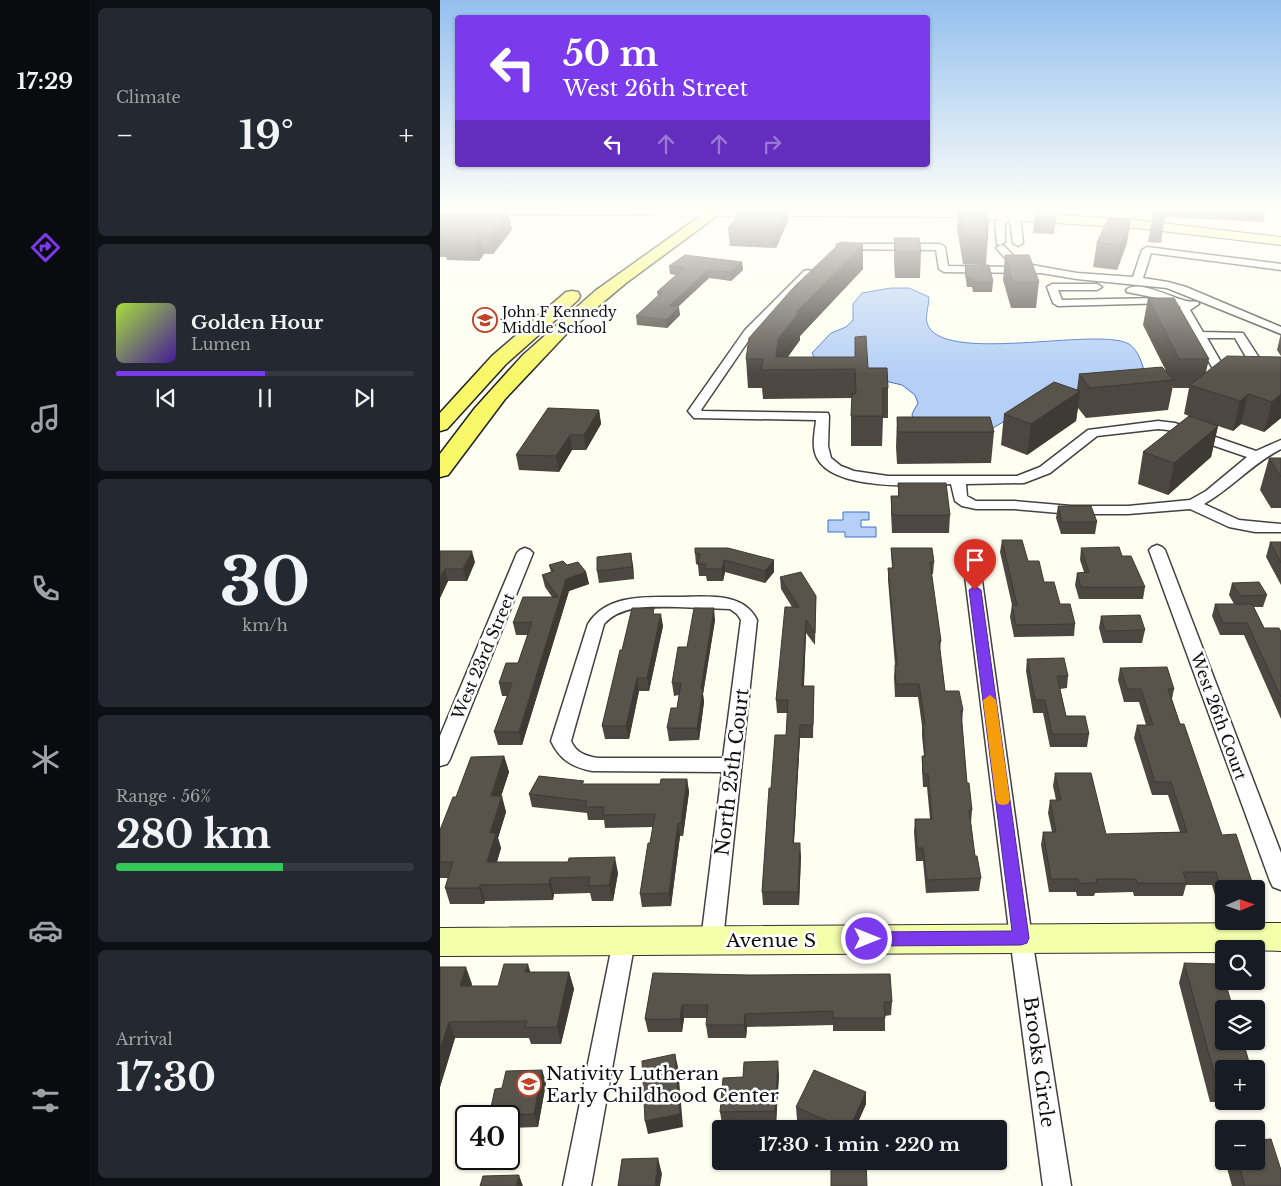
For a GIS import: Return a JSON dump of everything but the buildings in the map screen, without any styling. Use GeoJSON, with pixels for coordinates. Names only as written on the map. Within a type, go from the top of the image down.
{"type":"FeatureCollection","features":[{"type":"Feature","properties":{"kind":"main road"},"geometry":{"type":"LineString","coordinates":[[440,425],[499,360],[527,347],[592,302],[639,264]]}},
{"type":"Feature","properties":{"kind":"main road"},"geometry":{"type":"LineString","coordinates":[[445,463],[527,347],[585,285]]}},
{"type":"Feature","properties":{"kind":"main road"},"geometry":{"type":"LineString","coordinates":[[445,463],[443,450],[452,433],[504,372],[505,368],[499,360]]}},
{"type":"Feature","properties":{"kind":"street"},"geometry":{"type":"LineString","coordinates":[[943,264],[944,269],[1042,270]]}},
{"type":"Feature","properties":{"kind":"street"},"geometry":{"type":"LineString","coordinates":[[1023,264],[1042,270],[1082,277],[1137,280],[1178,287],[1281,330]]}},
{"type":"Feature","properties":{"kind":"street"},"geometry":{"type":"LineString","coordinates":[[1031,264],[1042,270]]}},
{"type":"Feature","properties":{"kind":"street"},"geometry":{"type":"LineString","coordinates":[[1137,280],[1142,264]]}},
{"type":"Feature","properties":{"kind":"street"},"geometry":{"type":"LineString","coordinates":[[1260,264],[1281,267]]}},
{"type":"Feature","properties":{"kind":"street"},"geometry":{"type":"LineString","coordinates":[[815,267],[749,332],[694,411],[699,415],[822,416],[821,451],[826,462],[837,469],[874,479],[1019,480],[1045,470],[1093,434],[1158,425],[1170,426],[1256,456]]}},
{"type":"Feature","properties":{"kind":"street"},"geometry":{"type":"LineString","coordinates":[[1171,300],[1163,302],[1058,303],[1052,287],[1103,287],[1150,292],[1189,306]]}},
{"type":"Feature","properties":{"kind":"street"},"geometry":{"type":"LineString","coordinates":[[1199,335],[1239,335],[1263,373],[1221,373],[1199,335],[1184,309],[1206,300]]}},
{"type":"Feature","properties":{"kind":"street"},"geometry":{"type":"LineString","coordinates":[[958,480],[960,498],[967,503],[976,505],[1014,505],[1071,510],[1128,510],[1193,504],[1211,494],[1256,456],[1281,444]]}},
{"type":"Feature","properties":{"kind":"street"},"geometry":{"type":"LineString","coordinates":[[1193,504],[1231,524],[1259,528],[1281,528]]}},
{"type":"Feature","properties":{"kind":"street","name":"West 26th Court"},"geometry":{"type":"LineString","coordinates":[[1157,550],[1281,881]]}},
{"type":"Feature","properties":{"kind":"street","name":"Brooks Circle"},"geometry":{"type":"LineString","coordinates":[[970,552],[1021,938],[1057,1186]]}},
{"type":"Feature","properties":{"kind":"street","name":"West 23rd Street"},"geometry":{"type":"LineString","coordinates":[[440,758],[525,553]]}},
{"type":"Feature","properties":{"kind":"street","name":"North 25th Court"},"geometry":{"type":"LineString","coordinates":[[712,940],[750,625],[747,615],[739,607],[722,603],[636,603],[620,606],[605,614],[596,624],[561,741],[564,751],[571,758],[584,764],[732,765]]}},
{"type":"Feature","properties":{"kind":"street","name":"Avenue S"},"geometry":{"type":"LineString","coordinates":[[440,942],[1281,937]]}},
{"type":"Feature","properties":{"kind":"street"},"geometry":{"type":"LineString","coordinates":[[577,1186],[624,941]]}},
{"type":"Feature","properties":{"kind":"water"},"geometry":{"type":"Polygon","coordinates":[[[891,288],[909,288],[929,297],[927,323],[938,336],[960,342],[988,344],[1086,339],[1112,340],[1129,344],[1135,350],[1146,377],[1066,392],[1018,413],[988,431],[913,420],[912,414],[918,403],[915,395],[902,385],[818,365],[812,353],[831,333],[846,327],[853,320],[853,304],[862,293],[891,288]]]}},
{"type":"Feature","properties":{"kind":"water"},"geometry":{"type":"Polygon","coordinates":[[[843,512],[869,512],[869,520],[861,520],[861,527],[876,527],[876,537],[845,537],[845,532],[828,532],[828,520],[843,520],[843,512]]]}},
{"type":"Feature","properties":{"kind":"slow traffic"},"geometry":{"type":"LineString","coordinates":[[990,700],[1003,800]]}},
{"type":"Feature","properties":{"kind":"place","name":"John F Kennedy Middle School"},"geometry":{"type":"Point","coordinates":[485,320]}},
{"type":"Feature","properties":{"kind":"place","name":"Nativity Lutheran Early Childhood Center"},"geometry":{"type":"Point","coordinates":[529,1084]}},
{"type":"Feature","properties":{"kind":"route"},"geometry":{"type":"LineString","coordinates":[[867,939],[1021,938],[975,590]]}}]}
